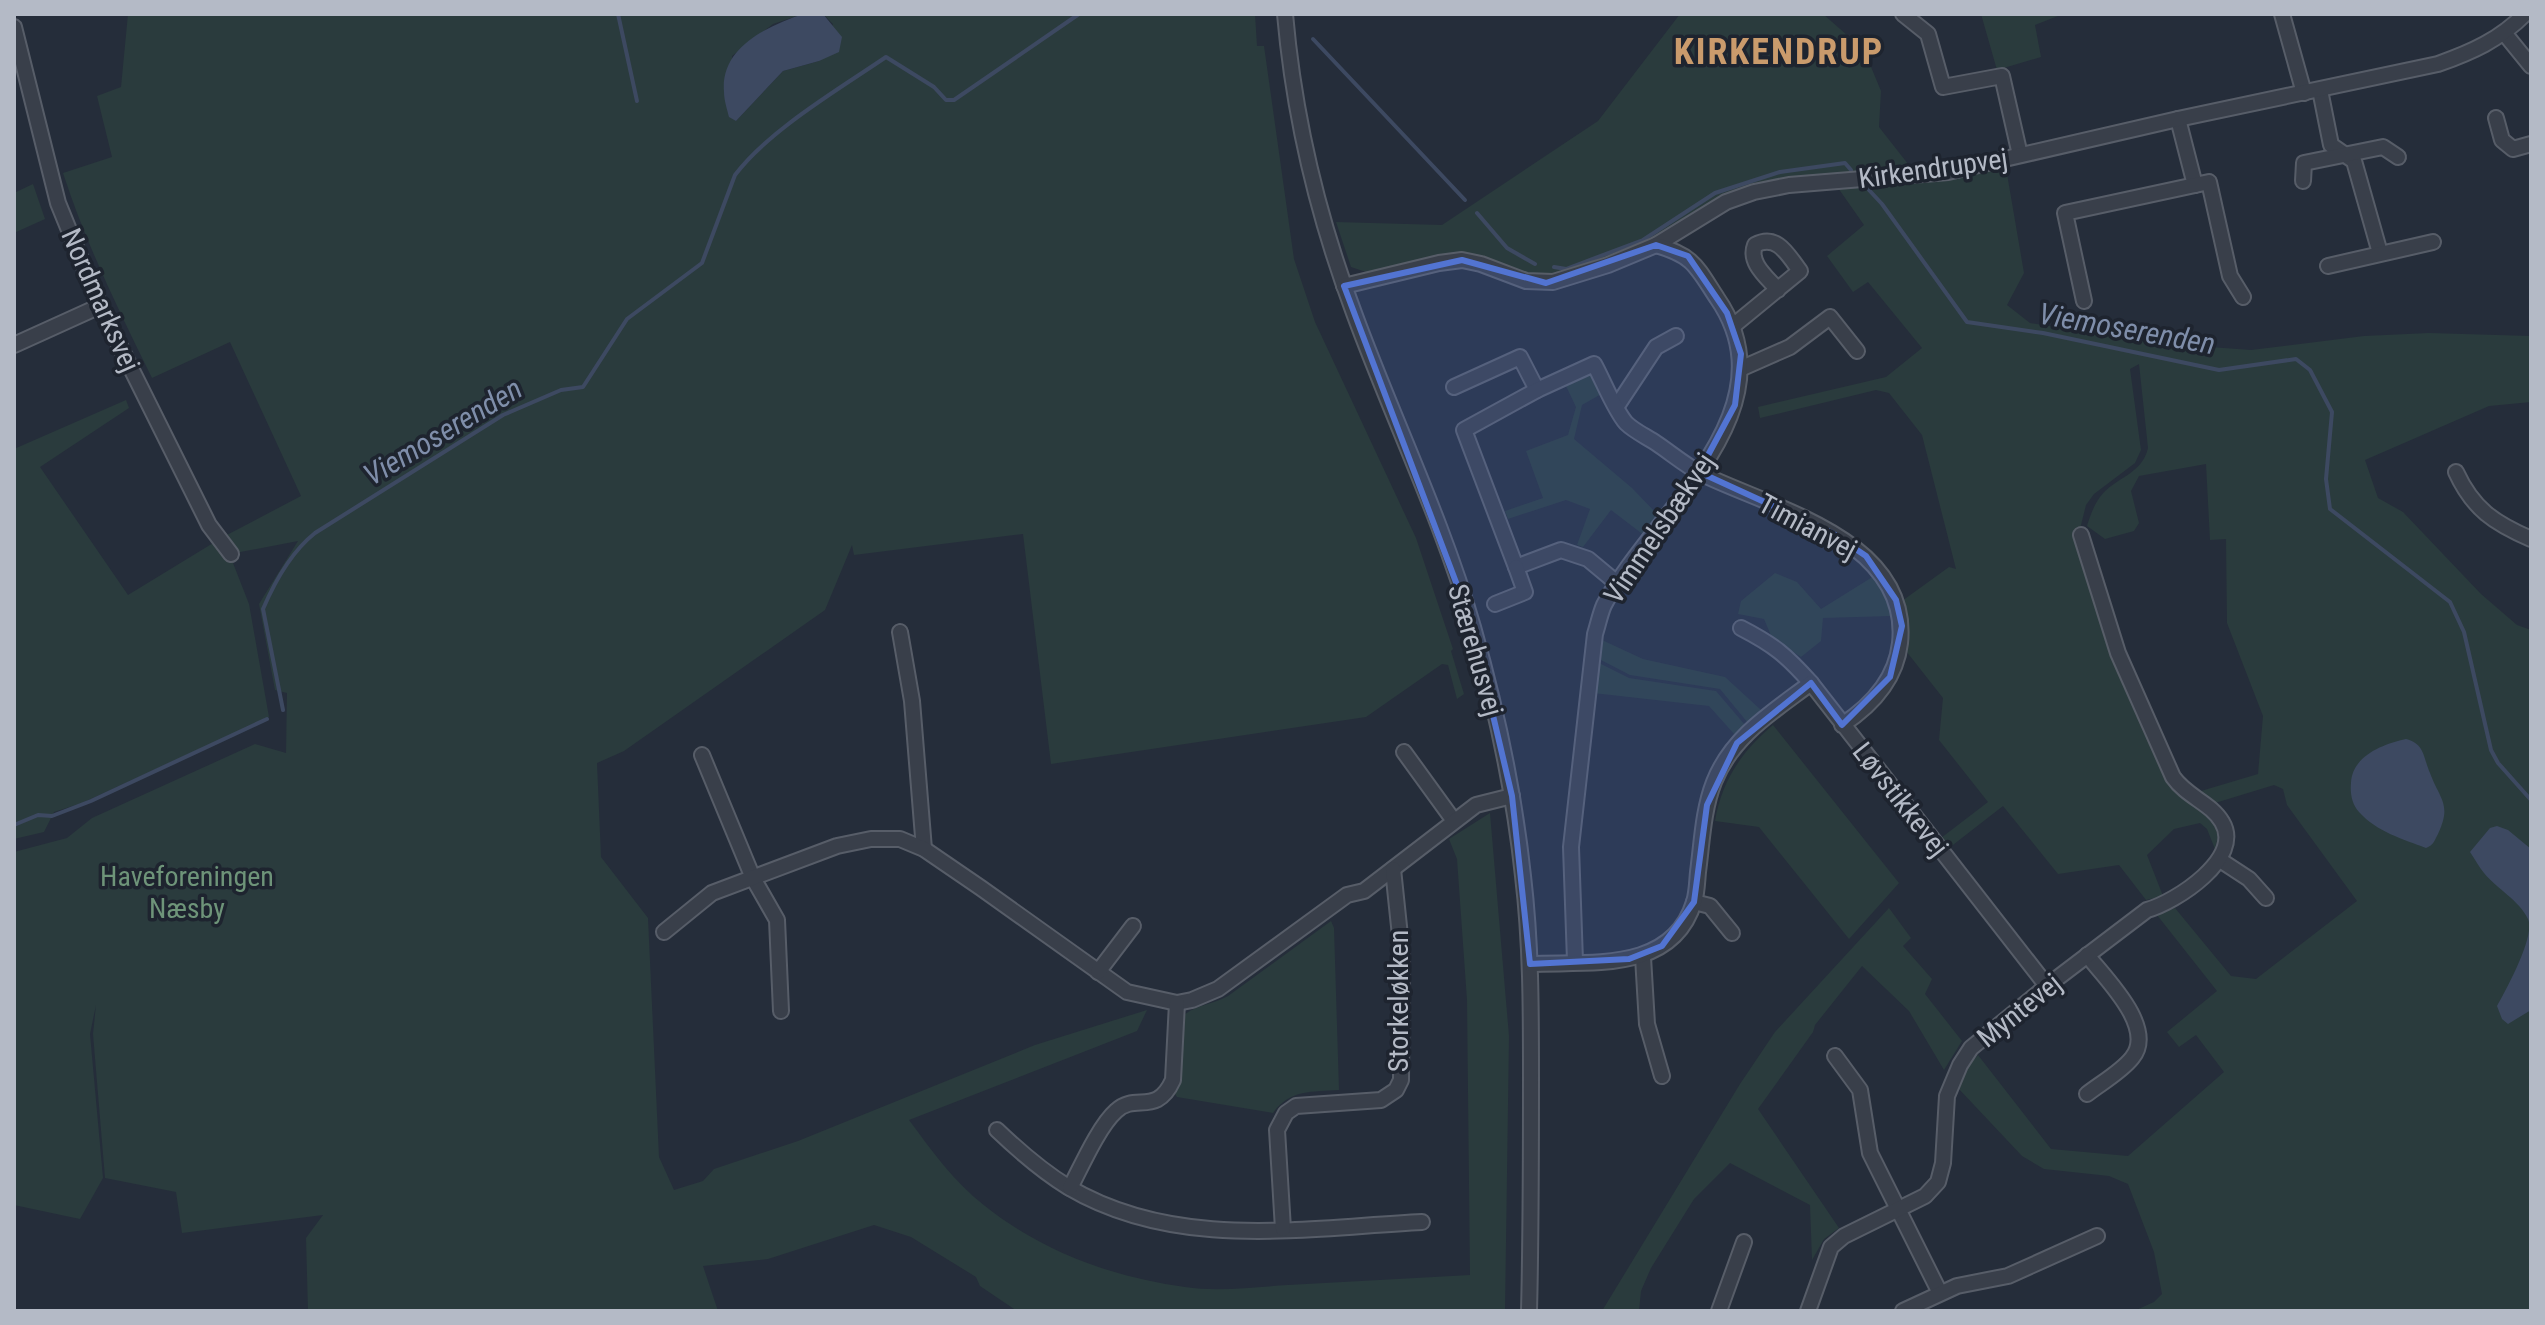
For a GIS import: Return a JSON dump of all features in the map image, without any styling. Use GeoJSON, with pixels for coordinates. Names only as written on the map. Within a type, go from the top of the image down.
{"type":"FeatureCollection","features":[{"type":"Feature","properties":{"kind":"street","name":"Stærehusvej"},"geometry":{"type":"LineString","coordinates":[[1285,14],[1297,110],[1311,177],[1344,286],[1471,622],[1497,719],[1512,796],[1523,876],[1530,964],[1532,1214],[1529,1311]]}},
{"type":"Feature","properties":{"kind":"street"},"geometry":{"type":"LineString","coordinates":[[1903,14],[1928,34],[1943,87],[2002,76],[2020,155]]}},
{"type":"Feature","properties":{"kind":"street"},"geometry":{"type":"LineString","coordinates":[[2282,14],[2304,93]]}},
{"type":"Feature","properties":{"kind":"street","name":"Kirkendrupvej"},"geometry":{"type":"LineString","coordinates":[[1344,286],[1462,260],[1526,281],[1546,283],[1574,277],[1656,245],[1726,202],[1754,192],[1789,185],[1948,172],[2438,64],[2479,49],[2505,34],[2525,14]]}},
{"type":"Feature","properties":{"kind":"street","name":"Nordmarksvej"},"geometry":{"type":"LineString","coordinates":[[14,27],[20,87],[58,203],[100,306],[209,525],[231,554]]}},
{"type":"Feature","properties":{"kind":"street"},"geometry":{"type":"LineString","coordinates":[[2505,34],[2531,66]]}},
{"type":"Feature","properties":{"kind":"street"},"geometry":{"type":"LineString","coordinates":[[2320,90],[2331,145],[2354,161],[2380,253]]}},
{"type":"Feature","properties":{"kind":"street"},"geometry":{"type":"LineString","coordinates":[[2496,118],[2502,140],[2513,149],[2531,144]]}},
{"type":"Feature","properties":{"kind":"street"},"geometry":{"type":"LineString","coordinates":[[2178,119],[2195,185]]}},
{"type":"Feature","properties":{"kind":"street"},"geometry":{"type":"LineString","coordinates":[[2303,181],[2304,163],[2383,147],[2398,157]]}},
{"type":"Feature","properties":{"kind":"street"},"geometry":{"type":"LineString","coordinates":[[2084,301],[2065,213],[2209,182],[2230,276],[2243,297]]}},
{"type":"Feature","properties":{"kind":"street"},"geometry":{"type":"LineString","coordinates":[[1656,245],[1688,256],[1689,224]]}},
{"type":"Feature","properties":{"kind":"street"},"geometry":{"type":"LineString","coordinates":[[2328,266],[2433,242]]}},
{"type":"Feature","properties":{"kind":"street","name":"Vimmelsbækvej"},"geometry":{"type":"LineString","coordinates":[[1575,961],[1571,847],[1595,634],[1603,607],[1699,472],[1735,405],[1741,354],[1733,326],[1721,302],[1688,256]]}},
{"type":"Feature","properties":{"kind":"street"},"geometry":{"type":"LineString","coordinates":[[1733,326],[1778,290]]}},
{"type":"Feature","properties":{"kind":"street"},"geometry":{"type":"LineString","coordinates":[[14,345],[100,306]]}},
{"type":"Feature","properties":{"kind":"street"},"geometry":{"type":"LineString","coordinates":[[1740,369],[1790,347],[1830,317],[1857,351]]}},
{"type":"Feature","properties":{"kind":"street"},"geometry":{"type":"LineString","coordinates":[[1617,406],[1656,347],[1676,336]]}},
{"type":"Feature","properties":{"kind":"street"},"geometry":{"type":"LineString","coordinates":[[1454,387],[1520,357],[1537,390],[1464,430],[1525,592],[1495,604]]}},
{"type":"Feature","properties":{"kind":"street","name":"Timianvej"},"geometry":{"type":"LineString","coordinates":[[1537,390],[1594,364],[1626,423],[1699,472],[1843,539],[1866,556],[1884,577],[1896,600],[1902,626],[1900,648],[1890,677],[1875,697],[1842,725]]}},
{"type":"Feature","properties":{"kind":"street"},"geometry":{"type":"LineString","coordinates":[[2456,472],[2466,494],[2478,508],[2511,531],[2531,539]]}},
{"type":"Feature","properties":{"kind":"street"},"geometry":{"type":"LineString","coordinates":[[2081,535],[2113,639],[2173,777],[2182,789],[2221,819],[2228,843],[2220,860],[2249,879],[2266,898]]}},
{"type":"Feature","properties":{"kind":"street"},"geometry":{"type":"LineString","coordinates":[[1516,567],[1561,550],[1588,559],[1618,584]]}},
{"type":"Feature","properties":{"kind":"street","name":"Løvstikkevej"},"geometry":{"type":"LineString","coordinates":[[1741,628],[1787,656],[1811,683],[2047,986]]}},
{"type":"Feature","properties":{"kind":"street"},"geometry":{"type":"LineString","coordinates":[[900,632],[912,701],[924,849]]}},
{"type":"Feature","properties":{"kind":"street"},"geometry":{"type":"LineString","coordinates":[[1530,964],[1643,957],[1662,946],[1678,931],[1694,902],[1707,805],[1714,781],[1748,731],[1811,683]]}},
{"type":"Feature","properties":{"kind":"street"},"geometry":{"type":"LineString","coordinates":[[1404,752],[1454,821]]}},
{"type":"Feature","properties":{"kind":"street"},"geometry":{"type":"LineString","coordinates":[[702,755],[753,878],[777,920],[781,1011]]}},
{"type":"Feature","properties":{"kind":"street"},"geometry":{"type":"LineString","coordinates":[[664,932],[712,893],[837,846],[871,839],[900,839],[924,849],[1127,992],[1177,1003],[1218,989],[1347,895],[1364,891],[1476,805],[1512,796]]}},
{"type":"Feature","properties":{"kind":"street","name":"Myntevej"},"geometry":{"type":"LineString","coordinates":[[1808,1311],[1831,1247],[1844,1236],[1925,1196],[1938,1182],[1943,1163],[1947,1096],[1971,1048],[2087,955],[2147,910],[2167,904],[2220,860]]}},
{"type":"Feature","properties":{"kind":"street","name":"Storkeløkken"},"geometry":{"type":"LineString","coordinates":[[1283,1229],[1277,1130],[1286,1113],[1296,1106],[1381,1100],[1396,1090],[1401,1080],[1402,955],[1393,869]]}},
{"type":"Feature","properties":{"kind":"street"},"geometry":{"type":"LineString","coordinates":[[1694,902],[1710,906],[1732,933]]}},
{"type":"Feature","properties":{"kind":"street"},"geometry":{"type":"LineString","coordinates":[[1098,972],[1133,926]]}},
{"type":"Feature","properties":{"kind":"street"},"geometry":{"type":"LineString","coordinates":[[2087,955],[2133,1015],[2138,1029],[2133,1058],[2087,1094]]}},
{"type":"Feature","properties":{"kind":"street"},"geometry":{"type":"LineString","coordinates":[[1643,957],[1647,1024],[1662,1076]]}},
{"type":"Feature","properties":{"kind":"street"},"geometry":{"type":"LineString","coordinates":[[1070,1188],[1116,1111],[1132,1103],[1153,1103],[1169,1089],[1173,1080],[1177,1003]]}},
{"type":"Feature","properties":{"kind":"street"},"geometry":{"type":"LineString","coordinates":[[1835,1056],[1860,1090],[1870,1153],[1940,1293]]}},
{"type":"Feature","properties":{"kind":"street"},"geometry":{"type":"LineString","coordinates":[[997,1130],[1022,1154],[1070,1188],[1157,1222],[1192,1229],[1240,1232],[1422,1222]]}},
{"type":"Feature","properties":{"kind":"street"},"geometry":{"type":"LineString","coordinates":[[1903,1311],[1957,1286],[2008,1276],[2097,1236]]}},
{"type":"Feature","properties":{"kind":"street"},"geometry":{"type":"LineString","coordinates":[[1719,1311],[1744,1242]]}},
{"type":"Feature","properties":{"kind":"highlighted area"},"geometry":{"type":"Polygon","coordinates":[[[1656,245],[1688,256],[1727,313],[1741,354],[1735,405],[1699,472],[1832,533],[1866,556],[1896,600],[1902,626],[1890,677],[1842,725],[1811,683],[1737,743],[1707,805],[1694,902],[1662,946],[1629,959],[1530,964],[1512,796],[1471,622],[1344,286],[1462,260],[1546,283],[1656,245]]]}},
{"type":"Feature","properties":{"kind":"green space","name":"Haveforeningen Næsby"},"geometry":{"type":"Polygon","coordinates":[[[128,14],[803,14],[773,24],[732,56],[736,121],[783,71],[819,61],[833,24],[823,14],[1255,14],[1257,46],[1264,46],[1294,259],[1315,322],[1416,538],[1453,649],[1451,651],[1464,694],[1457,699],[1448,665],[1442,664],[1366,717],[1051,764],[1023,534],[854,555],[852,545],[825,610],[624,751],[597,763],[601,857],[648,918],[659,1157],[674,1190],[703,1181],[714,1169],[798,1141],[1035,1045],[1147,1010],[1137,1031],[909,1120],[963,1187],[1030,1237],[1079,1260],[1131,1277],[1198,1288],[1236,1289],[1470,1275],[1467,1000],[1457,859],[1449,839],[1490,813],[1509,1036],[1505,1311],[1017,1311],[980,1286],[976,1277],[911,1237],[874,1225],[768,1259],[703,1266],[718,1311],[308,1311],[306,1238],[323,1215],[182,1233],[176,1192],[105,1178],[93,1034],[96,1005],[90,1034],[103,1178],[80,1219],[14,1205],[14,852],[67,838],[92,818],[255,744],[286,753],[287,693],[275,690],[259,604],[298,541],[235,553],[224,540],[249,604],[269,717],[82,803],[54,812],[44,832],[14,839],[14,449],[126,400],[129,408],[40,467],[128,595],[223,537],[301,496],[230,342],[152,378],[104,277],[72,199],[63,173],[112,157],[97,96],[121,87],[128,14]]]}},
{"type":"Feature","properties":{"kind":"green space"},"geometry":{"type":"Polygon","coordinates":[[[1680,14],[1823,14],[1864,50],[1881,91],[1879,127],[1923,183],[2006,168],[2024,273],[2007,305],[2030,323],[2155,343],[2251,350],[2364,336],[2429,333],[2531,336],[2531,402],[2489,406],[2365,460],[2378,498],[2403,512],[2481,594],[2517,625],[2531,630],[2531,1311],[2134,1311],[2154,1302],[2162,1294],[2154,1252],[2128,1184],[2109,1176],[2044,1169],[2022,1156],[1958,1088],[1964,1071],[1978,1055],[2051,1149],[2128,1156],[2224,1072],[2196,1035],[2179,1047],[2167,1032],[2217,991],[2157,915],[2175,908],[2231,976],[2256,979],[2357,901],[2287,805],[2283,789],[2274,785],[2215,803],[2199,796],[2201,791],[2258,774],[2263,716],[2227,623],[2226,539],[2210,540],[2206,464],[2139,476],[2131,491],[2139,523],[2134,531],[2105,539],[2087,526],[2100,497],[2140,464],[2148,448],[2139,364],[2130,369],[2141,450],[2135,463],[2094,494],[2086,505],[2078,537],[2112,652],[2174,791],[2205,813],[2214,823],[2218,836],[2215,849],[2207,829],[2200,823],[2174,829],[2147,855],[2163,896],[2146,900],[2119,865],[2058,874],[2003,806],[1949,848],[1941,838],[1988,802],[1939,740],[1943,698],[1906,651],[1908,632],[1902,601],[1949,567],[1956,569],[1922,435],[1889,393],[1876,390],[1760,418],[1758,407],[1886,377],[1922,348],[1868,282],[1853,292],[1827,256],[1864,225],[1829,175],[1756,185],[1719,198],[1648,244],[1593,267],[1544,276],[1525,276],[1440,258],[1366,272],[1351,267],[1336,222],[1442,225],[1598,121],[1680,14]]]}},
{"type":"Feature","properties":{"kind":"green space"},"geometry":{"type":"Polygon","coordinates":[[[1981,14],[2063,14],[2035,25],[2041,57],[1997,70],[1981,14]]]}},
{"type":"Feature","properties":{"kind":"green space"},"geometry":{"type":"Polygon","coordinates":[[[33,184],[45,219],[14,233],[14,193],[33,184]]]}},
{"type":"Feature","properties":{"kind":"green space"},"geometry":{"type":"Polygon","coordinates":[[[1589,374],[1596,378],[1603,393],[1582,405],[1574,439],[1632,488],[1659,516],[1645,536],[1611,510],[1583,547],[1577,545],[1590,509],[1566,500],[1508,519],[1505,511],[1543,498],[1526,451],[1568,435],[1576,407],[1566,386],[1589,374]]]}},
{"type":"Feature","properties":{"kind":"green space"},"geometry":{"type":"Polygon","coordinates":[[[1775,573],[1797,582],[1821,609],[1874,576],[1889,599],[1892,616],[1823,618],[1821,641],[1801,657],[1772,638],[1764,619],[1738,614],[1741,601],[1775,573]]]}},
{"type":"Feature","properties":{"kind":"green space"},"geometry":{"type":"Polygon","coordinates":[[[1602,640],[1643,659],[1725,677],[1761,710],[1748,723],[1720,689],[1630,675],[1597,658],[1602,640]]]}},
{"type":"Feature","properties":{"kind":"green space"},"geometry":{"type":"Polygon","coordinates":[[[1597,662],[1629,678],[1716,691],[1745,725],[1735,735],[1709,706],[1593,693],[1597,662]]]}},
{"type":"Feature","properties":{"kind":"green space"},"geometry":{"type":"Polygon","coordinates":[[[1773,725],[1899,883],[1849,939],[1759,827],[1715,821],[1723,792],[1735,767],[1773,725]]]}},
{"type":"Feature","properties":{"kind":"green space"},"geometry":{"type":"Polygon","coordinates":[[[1889,908],[1911,938],[1903,946],[1932,979],[1925,994],[1962,1041],[1944,1070],[1909,1011],[1862,966],[1815,1025],[1758,1109],[1839,1228],[1824,1239],[1812,1260],[1810,1205],[1730,1163],[1694,1199],[1651,1268],[1641,1291],[1639,1311],[1602,1311],[1775,1032],[1889,908]]]}},
{"type":"Feature","properties":{"kind":"green space"},"geometry":{"type":"Polygon","coordinates":[[[1331,921],[1334,928],[1339,1090],[1294,1096],[1273,1113],[1177,1097],[1181,1018],[1191,1010],[1228,996],[1331,921]]]}},
{"type":"Feature","properties":{"kind":"water"},"geometry":{"type":"Polygon","coordinates":[[[803,14],[823,14],[842,37],[839,52],[783,71],[736,121],[729,117],[724,95],[725,76],[738,51],[762,32],[803,14]]]}},
{"type":"Feature","properties":{"kind":"water"},"geometry":{"type":"Polygon","coordinates":[[[2406,739],[2417,744],[2422,752],[2443,802],[2442,824],[2432,844],[2426,848],[2374,825],[2357,809],[2351,795],[2357,765],[2379,748],[2406,739]]]}},
{"type":"Feature","properties":{"kind":"water"},"geometry":{"type":"Polygon","coordinates":[[[2497,826],[2508,830],[2531,849],[2531,1010],[2508,1024],[2502,1019],[2497,1006],[2524,949],[2528,919],[2519,906],[2489,879],[2470,852],[2490,828],[2497,826]]]}},
{"type":"Feature","properties":{"kind":"waterway"},"geometry":{"type":"LineString","coordinates":[[618,14],[637,101]]}},
{"type":"Feature","properties":{"kind":"waterway","name":"Viemoserenden"},"geometry":{"type":"LineString","coordinates":[[283,710],[263,609],[284,568],[315,533],[503,415],[561,390],[583,387],[627,319],[702,263],[735,175],[749,158],[785,126],[827,97],[886,57],[934,87],[946,100],[954,100],[1079,14]]}},
{"type":"Feature","properties":{"kind":"waterway","name":"Viemoserenden"},"geometry":{"type":"LineString","coordinates":[[1313,39],[1465,200]]}},
{"type":"Feature","properties":{"kind":"waterway","name":"Viemoserenden"},"geometry":{"type":"LineString","coordinates":[[1554,267],[1566,269],[1643,240],[1715,193],[1780,172],[1845,163],[1851,170]]}},
{"type":"Feature","properties":{"kind":"waterway","name":"Viemoserenden"},"geometry":{"type":"LineString","coordinates":[[1869,190],[1967,322],[2043,333],[2219,370],[2296,359],[2310,370],[2332,412],[2326,479],[2330,509],[2450,602],[2464,632],[2491,750],[2498,763],[2531,800]]}},
{"type":"Feature","properties":{"kind":"waterway","name":"Viemoserenden"},"geometry":{"type":"LineString","coordinates":[[1477,213],[1507,248],[1535,264]]}},
{"type":"Feature","properties":{"kind":"waterway","name":"Viemoserenden"},"geometry":{"type":"LineString","coordinates":[[14,825],[38,815],[52,816],[91,801],[267,719]]}},
{"type":"Feature","properties":{"kind":"district","name":"KIRKENDRUP"},"geometry":{"type":"Point","coordinates":[1779,51]}}]}
